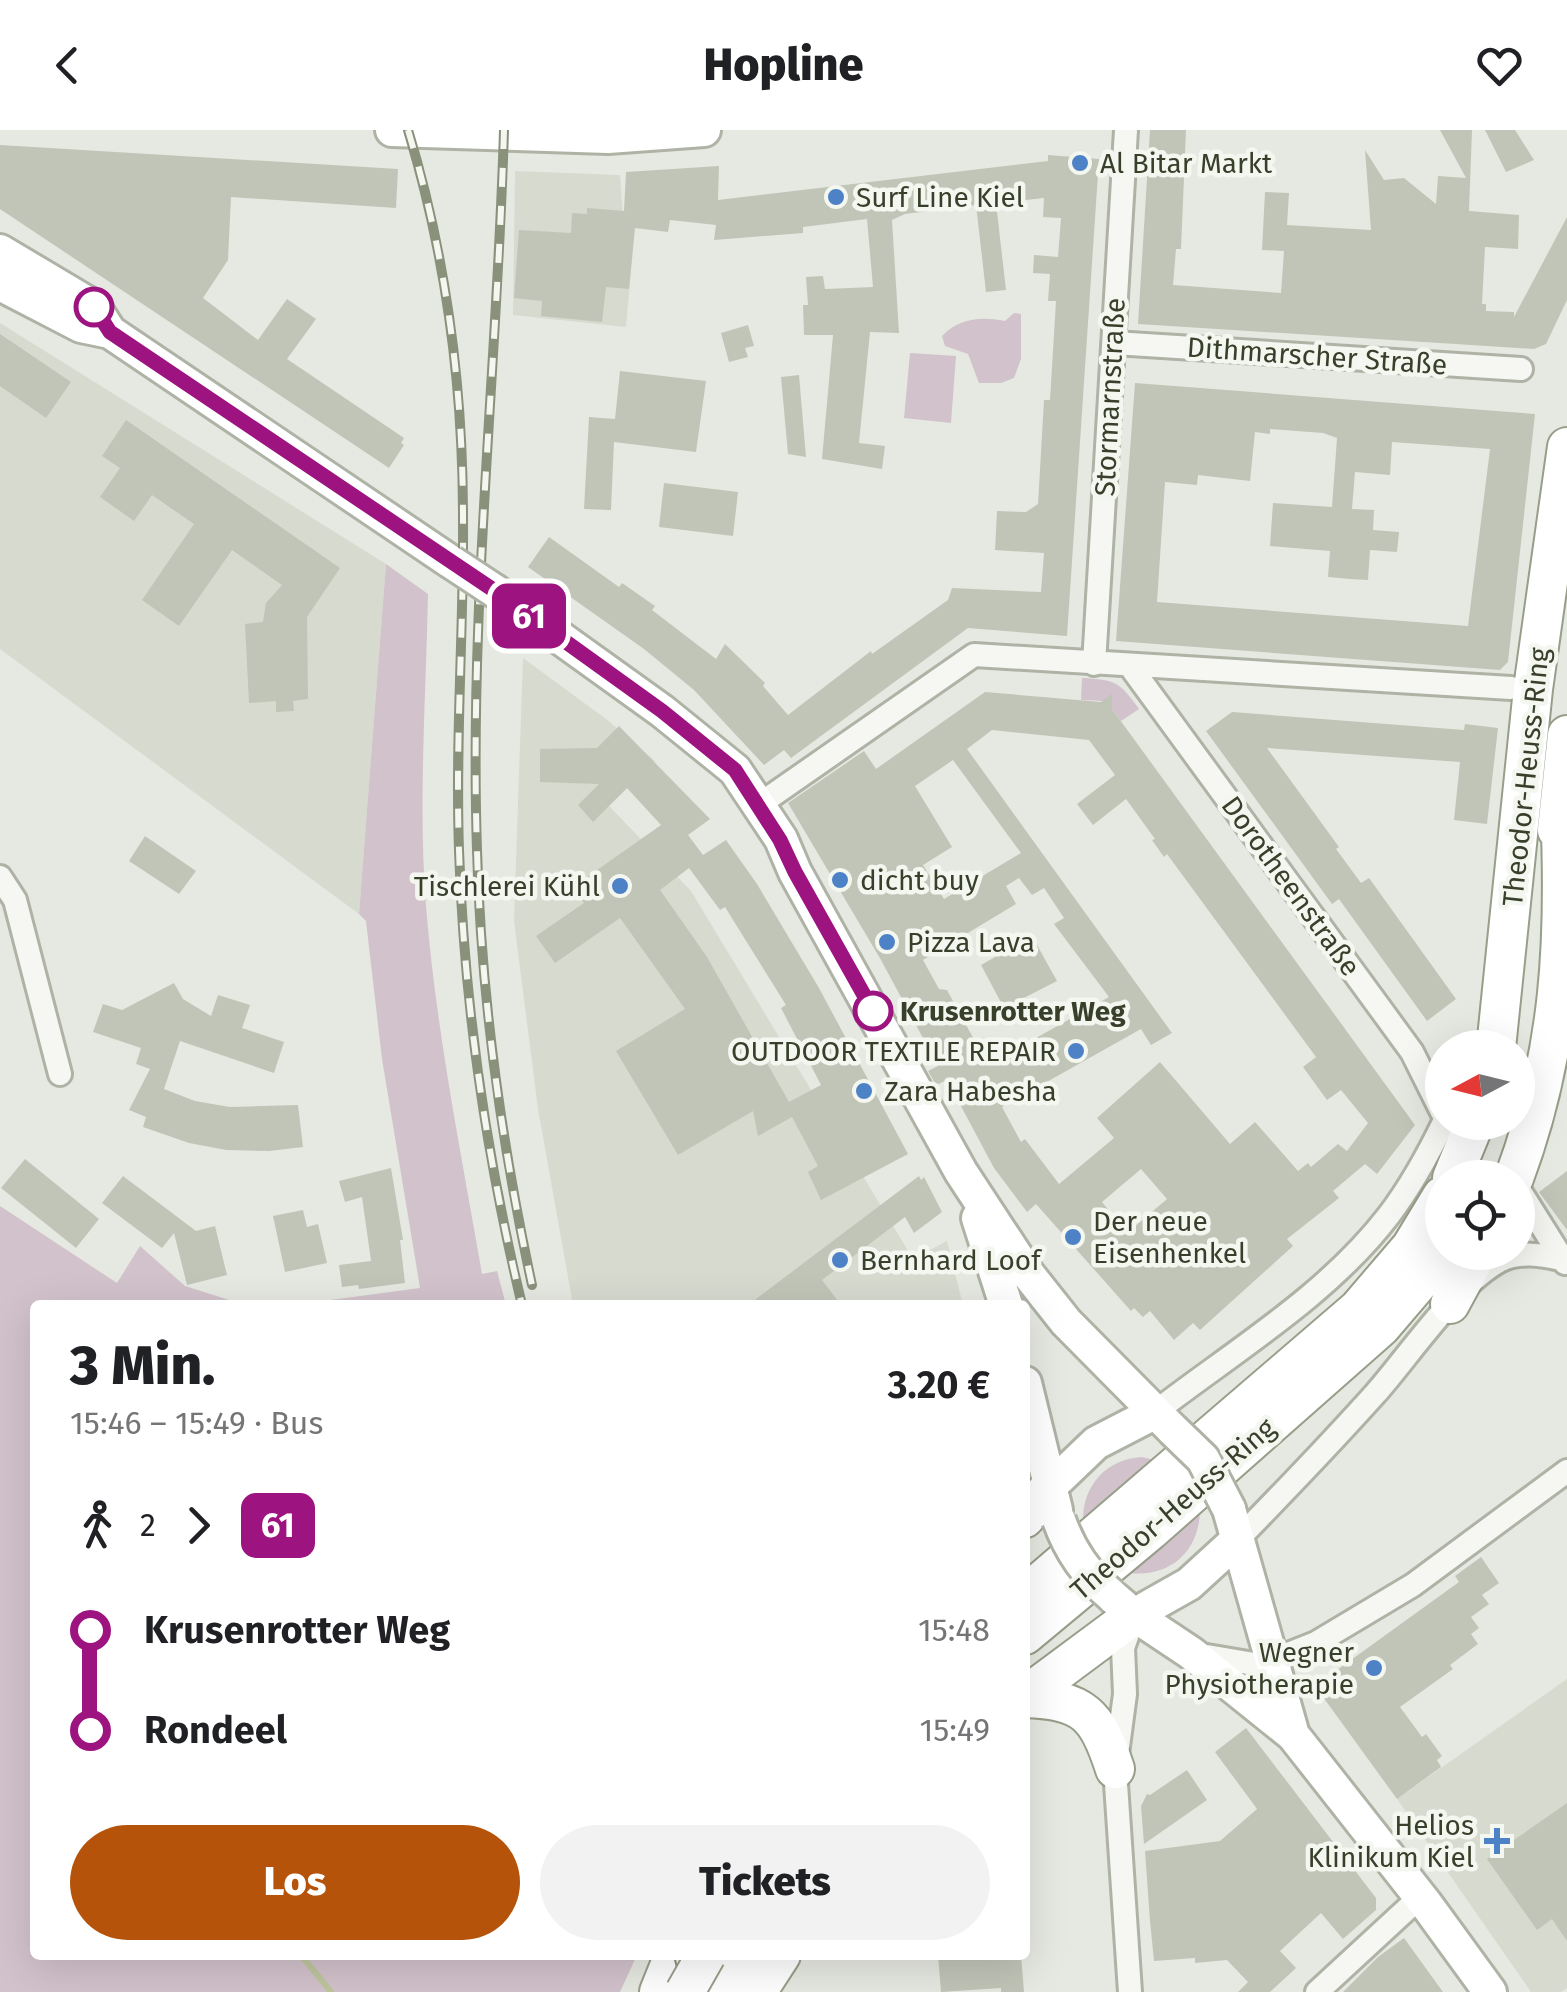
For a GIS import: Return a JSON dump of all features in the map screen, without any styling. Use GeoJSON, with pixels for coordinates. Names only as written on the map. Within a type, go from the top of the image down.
{"type":"FeatureCollection","features":[{"type":"Feature","properties":{"kind":"highway","name":"Theodor-Heuss-Ring"},"geometry":{"type":"LineString","coordinates":[[1498,1030],[1533,689],[1567,447]]}},
{"type":"Feature","properties":{"kind":"highway","name":"Theodor-Heuss-Ring"},"geometry":{"type":"LineString","coordinates":[[1528,1030],[1567,735]]}},
{"type":"Feature","properties":{"kind":"highway"},"geometry":{"type":"LineString","coordinates":[[1521,1160],[1546,1069],[1562,964],[1564,885],[1560,807]]}},
{"type":"Feature","properties":{"kind":"highway"},"geometry":{"type":"LineString","coordinates":[[1479,1030],[1511,920]]}},
{"type":"Feature","properties":{"kind":"highway","name":"Theodor-Heuss-Ring"},"geometry":{"type":"LineString","coordinates":[[1030,1591],[1358,1309],[1411,1247],[1425,1224]]}},
{"type":"Feature","properties":{"kind":"highway","name":"Theodor-Heuss-Ring"},"geometry":{"type":"LineString","coordinates":[[1030,1632],[1382,1327],[1430,1270]]}},
{"type":"Feature","properties":{"kind":"highway"},"geometry":{"type":"LineString","coordinates":[[1450,1304],[1468,1270]]}},
{"type":"Feature","properties":{"kind":"highway"},"geometry":{"type":"LineString","coordinates":[[1030,1692],[1122,1605]]}},
{"type":"Feature","properties":{"kind":"highway"},"geometry":{"type":"LineString","coordinates":[[1030,1697],[1078,1706],[1102,1732],[1115,1769]]}},
{"type":"Feature","properties":{"kind":"highway"},"geometry":{"type":"LineString","coordinates":[[671,1979],[699,1960]]}},
{"type":"Feature","properties":{"kind":"highway"},"geometry":{"type":"LineString","coordinates":[[721,1992],[740,1960]]}},
{"type":"Feature","properties":{"kind":"highway"},"geometry":{"type":"LineString","coordinates":[[757,1992],[779,1960]]}},
{"type":"Feature","properties":{"kind":"main road"},"geometry":{"type":"LineString","coordinates":[[392,130],[608,137],[704,130]]}},
{"type":"Feature","properties":{"kind":"main road"},"geometry":{"type":"LineString","coordinates":[[0,251],[94,307],[110,332]]}},
{"type":"Feature","properties":{"kind":"main road"},"geometry":{"type":"LineString","coordinates":[[0,284],[81,326],[110,332],[495,591],[662,711],[735,770],[760,804],[961,1172],[1028,1274],[1066,1322],[1203,1459],[1233,1524],[1293,1735]]}},
{"type":"Feature","properties":{"kind":"main road"},"geometry":{"type":"LineString","coordinates":[[715,754],[720,778],[770,853],[795,872]]}},
{"type":"Feature","properties":{"kind":"main road"},"geometry":{"type":"LineString","coordinates":[[961,1172],[1004,1300]]}},
{"type":"Feature","properties":{"kind":"main road"},"geometry":{"type":"LineString","coordinates":[[1030,1416],[1044,1509],[1096,1582],[1293,1735],[1490,1992]]}},
{"type":"Feature","properties":{"kind":"main road"},"geometry":{"type":"LineString","coordinates":[[1044,1509],[1096,1442],[1164,1422]]}},
{"type":"Feature","properties":{"kind":"main road"},"geometry":{"type":"LineString","coordinates":[[1122,1605],[1189,1584],[1233,1524]]}},
{"type":"Feature","properties":{"kind":"street","name":"Stormarnstraße"},"geometry":{"type":"LineString","coordinates":[[1094,664],[1126,130]]}},
{"type":"Feature","properties":{"kind":"street","name":"Dithmarscher Straße"},"geometry":{"type":"LineString","coordinates":[[1114,343],[1521,370]]}},
{"type":"Feature","properties":{"kind":"street"},"geometry":{"type":"LineString","coordinates":[[760,804],[974,655],[1510,688]]}},
{"type":"Feature","properties":{"kind":"street","name":"Dorotheenstraße"},"geometry":{"type":"LineString","coordinates":[[1130,666],[1425,1074]]}},
{"type":"Feature","properties":{"kind":"street"},"geometry":{"type":"LineString","coordinates":[[0,877],[15,900],[60,1074]]}},
{"type":"Feature","properties":{"kind":"street"},"geometry":{"type":"LineString","coordinates":[[1164,1422],[1327,1281],[1389,1215],[1417,1175],[1435,1140]]}},
{"type":"Feature","properties":{"kind":"street"},"geometry":{"type":"LineString","coordinates":[[1535,1215],[1564,1262]]}},
{"type":"Feature","properties":{"kind":"street"},"geometry":{"type":"LineString","coordinates":[[1233,1524],[1376,1393],[1450,1304],[1504,1259],[1529,1254],[1564,1262]]}},
{"type":"Feature","properties":{"kind":"street"},"geometry":{"type":"LineString","coordinates":[[1191,1654],[1254,1664],[1272,1662],[1316,1643],[1413,1585],[1567,1471]]}},
{"type":"Feature","properties":{"kind":"street"},"geometry":{"type":"LineString","coordinates":[[1122,1605],[1125,1694],[1115,1769],[1130,1992]]}},
{"type":"Feature","properties":{"kind":"street"},"geometry":{"type":"LineString","coordinates":[[1317,1992],[1420,1896]]}},
{"type":"Feature","properties":{"kind":"shaded area"},"geometry":{"type":"Polygon","coordinates":[[[515,171],[620,175],[625,245],[633,247],[626,327],[513,315],[515,171]]]}},
{"type":"Feature","properties":{"kind":"shaded area"},"geometry":{"type":"Polygon","coordinates":[[[1014,313],[1021,314],[1021,359],[1014,378],[1001,383],[979,383],[968,354],[945,346],[942,336],[963,322],[1005,321],[1014,313]]]}},
{"type":"Feature","properties":{"kind":"shaded area"},"geometry":{"type":"Polygon","coordinates":[[[0,323],[386,564],[359,914],[0,649],[0,323]]]}},
{"type":"Feature","properties":{"kind":"shaded area"},"geometry":{"type":"Polygon","coordinates":[[[910,353],[956,356],[951,423],[904,418],[910,353]]]}},
{"type":"Feature","properties":{"kind":"shaded area"},"geometry":{"type":"Polygon","coordinates":[[[386,564],[428,594],[423,828],[430,952],[482,1274],[497,1271],[505,1300],[330,1300],[420,1288],[382,1059],[366,921],[359,914],[386,564]]]}},
{"type":"Feature","properties":{"kind":"shaded area"},"geometry":{"type":"Polygon","coordinates":[[[523,658],[655,761],[609,806],[691,891],[913,1259],[947,1241],[962,1300],[572,1300],[538,1109],[514,921],[523,658]]]}},
{"type":"Feature","properties":{"kind":"shaded area"},"geometry":{"type":"Polygon","coordinates":[[[1082,678],[1116,684],[1139,709],[1121,721],[1106,702],[1081,700],[1082,678]]]}},
{"type":"Feature","properties":{"kind":"shaded area"},"geometry":{"type":"Polygon","coordinates":[[[0,1206],[117,1283],[140,1246],[185,1286],[229,1300],[30,1300],[30,1960],[635,1960],[620,1992],[0,1992],[0,1206]]]}},
{"type":"Feature","properties":{"kind":"shaded area"},"geometry":{"type":"Polygon","coordinates":[[[1142,1457],[1158,1461],[1083,1522],[1087,1497],[1099,1477],[1117,1463],[1142,1457]]]}},
{"type":"Feature","properties":{"kind":"shaded area"},"geometry":{"type":"Polygon","coordinates":[[[1200,1509],[1195,1537],[1180,1559],[1157,1571],[1129,1573],[1128,1571],[1200,1509]]]}},
{"type":"Feature","properties":{"kind":"shaded area","name":"Helios Klinikum Kiel"},"geometry":{"type":"Polygon","coordinates":[[[1567,1679],[1567,1988],[1561,1992],[1531,1992],[1397,1799],[1567,1679]]]}},
{"type":"Feature","properties":{"kind":"building"},"geometry":{"type":"Polygon","coordinates":[[[1150,130],[1186,130],[1181,249],[1176,249],[1173,285],[1281,293],[1284,251],[1262,250],[1265,192],[1289,193],[1287,225],[1371,230],[1365,150],[1384,180],[1404,178],[1436,204],[1438,176],[1466,178],[1440,130],[1472,130],[1469,211],[1519,215],[1518,249],[1485,247],[1482,304],[1486,304],[1486,311],[1514,312],[1514,317],[1567,217],[1567,300],[1546,344],[1534,349],[1138,324],[1150,130]]]}},
{"type":"Feature","properties":{"kind":"building"},"geometry":{"type":"Polygon","coordinates":[[[1485,130],[1515,130],[1534,160],[1506,172],[1485,130]]]}},
{"type":"Feature","properties":{"kind":"building"},"geometry":{"type":"Polygon","coordinates":[[[0,145],[398,169],[396,208],[231,197],[228,260],[203,298],[258,340],[287,299],[316,319],[287,359],[404,438],[404,445],[389,468],[0,209],[0,145]]]}},
{"type":"Feature","properties":{"kind":"building"},"geometry":{"type":"Polygon","coordinates":[[[1048,155],[1099,159],[1067,636],[968,628],[791,758],[784,750],[764,765],[694,690],[644,649],[528,567],[549,537],[619,587],[622,583],[655,606],[652,610],[716,659],[725,644],[765,683],[763,686],[788,715],[871,651],[872,654],[948,600],[952,588],[1041,592],[1044,553],[995,550],[997,511],[1026,512],[1038,504],[1044,400],[1050,400],[1056,301],[1048,301],[1050,274],[1033,273],[1034,255],[1058,257],[1061,218],[1043,217],[1044,198],[996,203],[1006,290],[986,292],[976,205],[905,214],[892,220],[899,333],[870,332],[859,443],[885,446],[882,469],[822,459],[833,335],[804,335],[806,277],[823,276],[825,289],[873,287],[867,219],[803,227],[803,233],[714,240],[716,225],[670,220],[668,232],[635,228],[629,289],[606,287],[602,322],[541,316],[542,301],[514,298],[519,230],[571,233],[572,213],[587,214],[587,208],[624,211],[626,172],[719,166],[718,200],[1048,161],[1048,155]]]}},
{"type":"Feature","properties":{"kind":"building"},"geometry":{"type":"Polygon","coordinates":[[[748,325],[754,346],[745,348],[748,357],[729,362],[721,333],[748,325]]]}},
{"type":"Feature","properties":{"kind":"building"},"geometry":{"type":"Polygon","coordinates":[[[0,334],[71,382],[46,418],[0,386],[0,334]]]}},
{"type":"Feature","properties":{"kind":"building"},"geometry":{"type":"Polygon","coordinates":[[[620,371],[706,381],[696,452],[614,442],[611,510],[584,509],[589,417],[615,419],[620,371]]]}},
{"type":"Feature","properties":{"kind":"building"},"geometry":{"type":"Polygon","coordinates":[[[799,375],[806,457],[788,454],[781,377],[799,375]]]}},
{"type":"Feature","properties":{"kind":"building"},"geometry":{"type":"Polygon","coordinates":[[[1135,383],[1535,414],[1508,662],[1500,670],[1116,641],[1135,383]],[[1270,429],[1270,434],[1255,432],[1250,481],[1198,475],[1197,485],[1165,482],[1157,602],[1468,626],[1490,449],[1392,442],[1390,475],[1355,472],[1352,509],[1374,510],[1373,530],[1399,532],[1397,552],[1370,550],[1368,580],[1328,577],[1330,551],[1270,546],[1273,503],[1332,507],[1337,438],[1323,433],[1270,429]]]}},
{"type":"Feature","properties":{"kind":"building"},"geometry":{"type":"Polygon","coordinates":[[[126,420],[340,568],[307,617],[308,699],[293,701],[294,711],[276,712],[276,701],[249,703],[245,624],[263,622],[266,603],[282,585],[232,550],[179,626],[142,600],[194,524],[152,495],[134,521],[100,497],[120,468],[102,456],[126,420]]]}},
{"type":"Feature","properties":{"kind":"building"},"geometry":{"type":"Polygon","coordinates":[[[664,483],[738,492],[733,536],[659,527],[664,483]]]}},
{"type":"Feature","properties":{"kind":"building"},"geometry":{"type":"Polygon","coordinates":[[[985,692],[1101,702],[1112,694],[1112,709],[1415,1125],[1377,1174],[1365,1164],[1333,1191],[1339,1198],[1287,1239],[1293,1246],[1200,1330],[1193,1323],[1174,1340],[1150,1311],[1143,1317],[1134,1308],[1131,1311],[1036,1204],[1027,1212],[994,1168],[947,1080],[936,1085],[928,1071],[938,1066],[881,960],[788,803],[864,751],[876,769],[985,692]],[[992,730],[967,749],[1172,1033],[1151,1045],[1141,1029],[1002,1107],[1021,1142],[1025,1139],[1059,1184],[1114,1138],[1097,1118],[1160,1062],[1230,1144],[1255,1122],[1298,1171],[1308,1163],[1311,1167],[1338,1144],[1347,1151],[1368,1123],[1341,1090],[1327,1100],[1303,1067],[1316,1057],[1167,854],[1164,857],[1126,799],[1093,825],[1077,804],[1115,775],[1089,740],[992,730]],[[953,760],[915,786],[952,847],[923,865],[944,899],[1021,853],[953,760]],[[1019,878],[1006,886],[1016,904],[923,960],[939,989],[947,990],[988,1065],[1109,997],[1054,924],[1064,918],[1044,888],[1032,895],[1019,878]],[[1141,1169],[1102,1202],[1127,1233],[1167,1199],[1141,1169]]]}},
{"type":"Feature","properties":{"kind":"building"},"geometry":{"type":"Polygon","coordinates":[[[1232,712],[1464,730],[1465,724],[1498,728],[1487,824],[1454,820],[1460,762],[1267,748],[1361,883],[1369,878],[1456,999],[1427,1021],[1339,899],[1332,904],[1206,731],[1232,712]]]}},
{"type":"Feature","properties":{"kind":"building"},"geometry":{"type":"Polygon","coordinates":[[[619,726],[710,819],[688,835],[703,855],[726,840],[757,884],[819,988],[908,1154],[821,1200],[808,1172],[818,1166],[792,1117],[758,1136],[753,1111],[678,1155],[616,1051],[685,1009],[620,918],[555,963],[536,936],[584,903],[573,887],[661,825],[627,788],[593,822],[578,805],[599,784],[540,782],[540,749],[597,748],[619,726]],[[689,868],[660,890],[707,957],[789,1102],[821,1085],[781,1008],[786,1005],[725,907],[720,910],[689,868]]]}},
{"type":"Feature","properties":{"kind":"building"},"geometry":{"type":"Polygon","coordinates":[[[145,836],[196,871],[179,894],[129,861],[145,836]]]}},
{"type":"Feature","properties":{"kind":"building"},"geometry":{"type":"Polygon","coordinates":[[[1032,936],[1057,981],[1004,1008],[981,965],[1032,936]]]}},
{"type":"Feature","properties":{"kind":"building"},"geometry":{"type":"Polygon","coordinates":[[[174,983],[183,999],[211,1016],[218,995],[250,1005],[242,1028],[284,1042],[274,1073],[180,1041],[164,1089],[195,1101],[230,1107],[298,1105],[303,1147],[226,1150],[189,1143],[143,1127],[146,1117],[129,1110],[150,1069],[136,1064],[141,1048],[93,1032],[103,1004],[122,1010],[174,983]]]}},
{"type":"Feature","properties":{"kind":"building"},"geometry":{"type":"Polygon","coordinates":[[[25,1159],[99,1219],[76,1248],[1,1188],[25,1159]]]}},
{"type":"Feature","properties":{"kind":"building"},"geometry":{"type":"Polygon","coordinates":[[[391,1168],[403,1240],[405,1283],[359,1289],[358,1285],[342,1287],[339,1265],[371,1261],[362,1197],[345,1202],[339,1181],[391,1168]]]}},
{"type":"Feature","properties":{"kind":"building"},"geometry":{"type":"Polygon","coordinates":[[[1567,1171],[1567,1230],[1539,1192],[1567,1171]]]}},
{"type":"Feature","properties":{"kind":"building"},"geometry":{"type":"Polygon","coordinates":[[[123,1176],[196,1231],[215,1226],[227,1275],[187,1285],[174,1233],[162,1248],[102,1203],[123,1176]]]}},
{"type":"Feature","properties":{"kind":"building"},"geometry":{"type":"Polygon","coordinates":[[[919,1176],[921,1180],[924,1177],[942,1212],[914,1233],[905,1217],[822,1280],[837,1300],[755,1300],[919,1176]]]}},
{"type":"Feature","properties":{"kind":"building"},"geometry":{"type":"Polygon","coordinates":[[[303,1210],[307,1227],[318,1224],[327,1263],[285,1272],[273,1216],[303,1210]]]}},
{"type":"Feature","properties":{"kind":"building"},"geometry":{"type":"Polygon","coordinates":[[[1481,1557],[1499,1583],[1482,1595],[1489,1604],[1471,1617],[1479,1628],[1471,1634],[1478,1644],[1450,1665],[1453,1669],[1400,1707],[1442,1756],[1437,1760],[1441,1767],[1397,1799],[1315,1686],[1459,1582],[1455,1576],[1481,1557]]]}},
{"type":"Feature","properties":{"kind":"building"},"geometry":{"type":"Polygon","coordinates":[[[1246,1728],[1376,1898],[1376,1910],[1343,1939],[1321,1913],[1280,1951],[1296,1968],[1270,1992],[1238,1992],[1248,1982],[1227,1960],[1154,1961],[1150,1921],[1145,1851],[1220,1841],[1257,1809],[1215,1752],[1246,1728]]]}},
{"type":"Feature","properties":{"kind":"building"},"geometry":{"type":"Polygon","coordinates":[[[1187,1770],[1207,1800],[1144,1844],[1141,1806],[1147,1794],[1187,1770]]]}},
{"type":"Feature","properties":{"kind":"building"},"geometry":{"type":"Polygon","coordinates":[[[1567,1803],[1567,1941],[1552,1919],[1537,1930],[1487,1859],[1567,1803]]]}},
{"type":"Feature","properties":{"kind":"building"},"geometry":{"type":"Polygon","coordinates":[[[1404,1938],[1443,1992],[1343,1992],[1378,1957],[1404,1938]]]}},
{"type":"Feature","properties":{"kind":"building"},"geometry":{"type":"Polygon","coordinates":[[[938,1960],[1021,1960],[1024,1992],[1001,1992],[1001,1988],[941,1992],[938,1960]]]}},
{"type":"Feature","properties":{"kind":"waterway"},"geometry":{"type":"LineString","coordinates":[[305,1960],[331,1992]]}},
{"type":"Feature","properties":{"kind":"railway"},"geometry":{"type":"LineString","coordinates":[[408,130],[433,225],[456,370],[463,517],[458,767],[462,908],[479,1079],[521,1300]]}},
{"type":"Feature","properties":{"kind":"railway"},"geometry":{"type":"LineString","coordinates":[[504,130],[480,580],[477,850],[494,1069],[532,1285]]}},
{"type":"Feature","properties":{"kind":"railway"},"geometry":{"type":"LineString","coordinates":[[679,1960],[687,1992]]}},
{"type":"Feature","properties":{"kind":"bus line","name":"61"},"geometry":{"type":"LineString","coordinates":[[94,307],[110,332],[495,591],[662,711],[735,770],[760,804],[873,1011]]}},
{"type":"Feature","properties":{"kind":"place","name":"Al Bitar Markt"},"geometry":{"type":"Point","coordinates":[1080,163]}},
{"type":"Feature","properties":{"kind":"place","name":"Surf Line Kiel"},"geometry":{"type":"Point","coordinates":[836,197]}},
{"type":"Feature","properties":{"kind":"place","name":"dicht buy"},"geometry":{"type":"Point","coordinates":[840,880]}},
{"type":"Feature","properties":{"kind":"place","name":"Tischlerei Kühl"},"geometry":{"type":"Point","coordinates":[620,886]}},
{"type":"Feature","properties":{"kind":"place","name":"Pizza Lava"},"geometry":{"type":"Point","coordinates":[887,942]}},
{"type":"Feature","properties":{"kind":"place","name":"Krusenrotter Weg"},"geometry":{"type":"Point","coordinates":[873,1011]}},
{"type":"Feature","properties":{"kind":"place","name":"OUTDOOR TEXTILE REPAIR"},"geometry":{"type":"Point","coordinates":[1076,1051]}},
{"type":"Feature","properties":{"kind":"place","name":"Zara Habesha"},"geometry":{"type":"Point","coordinates":[864,1091]}},
{"type":"Feature","properties":{"kind":"place","name":"Der neue Eisenhenkel"},"geometry":{"type":"Point","coordinates":[1073,1237]}},
{"type":"Feature","properties":{"kind":"place","name":"Bernhard Loof"},"geometry":{"type":"Point","coordinates":[840,1260]}},
{"type":"Feature","properties":{"kind":"place","name":"Wegner Physiotherapie"},"geometry":{"type":"Point","coordinates":[1374,1668]}},
{"type":"Feature","properties":{"kind":"place","name":"Helios Klinikum Kiel"},"geometry":{"type":"Point","coordinates":[1497,1841]}}]}
